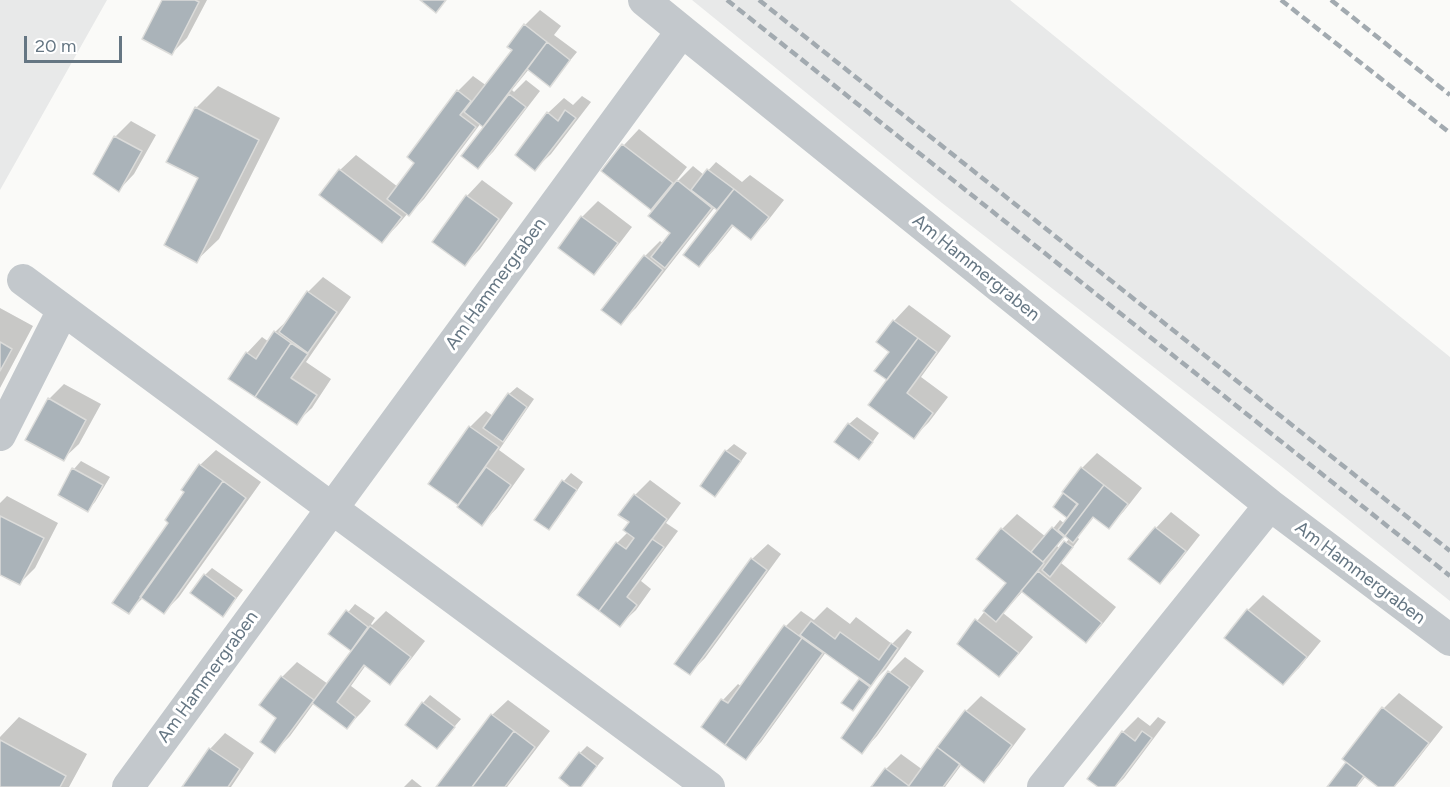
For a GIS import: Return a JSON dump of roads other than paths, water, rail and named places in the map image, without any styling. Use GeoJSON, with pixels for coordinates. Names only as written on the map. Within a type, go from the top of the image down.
{"type":"FeatureCollection","features":[{"type":"Feature","properties":{"kind":"street","name":"Am Hammergraben"},"geometry":{"type":"LineString","coordinates":[[644,0],[1270,505],[1450,640]]}},
{"type":"Feature","properties":{"kind":"street","name":"Am Hammergraben"},"geometry":{"type":"LineString","coordinates":[[128,787],[682,31]]}},
{"type":"Feature","properties":{"kind":"street"},"geometry":{"type":"LineString","coordinates":[[23,280],[709,787]]}},
{"type":"Feature","properties":{"kind":"street"},"geometry":{"type":"LineString","coordinates":[[0,435],[63,310]]}},
{"type":"Feature","properties":{"kind":"street"},"geometry":{"type":"LineString","coordinates":[[1043,787],[1270,505]]}},
{"type":"Feature","properties":{"kind":"railway"},"geometry":{"type":"LineString","coordinates":[[727,0],[1450,576]]}},
{"type":"Feature","properties":{"kind":"railway"},"geometry":{"type":"LineString","coordinates":[[759,0],[1450,551]]}},
{"type":"Feature","properties":{"kind":"railway"},"geometry":{"type":"LineString","coordinates":[[1281,0],[1450,133]]}},
{"type":"Feature","properties":{"kind":"railway"},"geometry":{"type":"LineString","coordinates":[[1331,0],[1450,95]]}}]}
